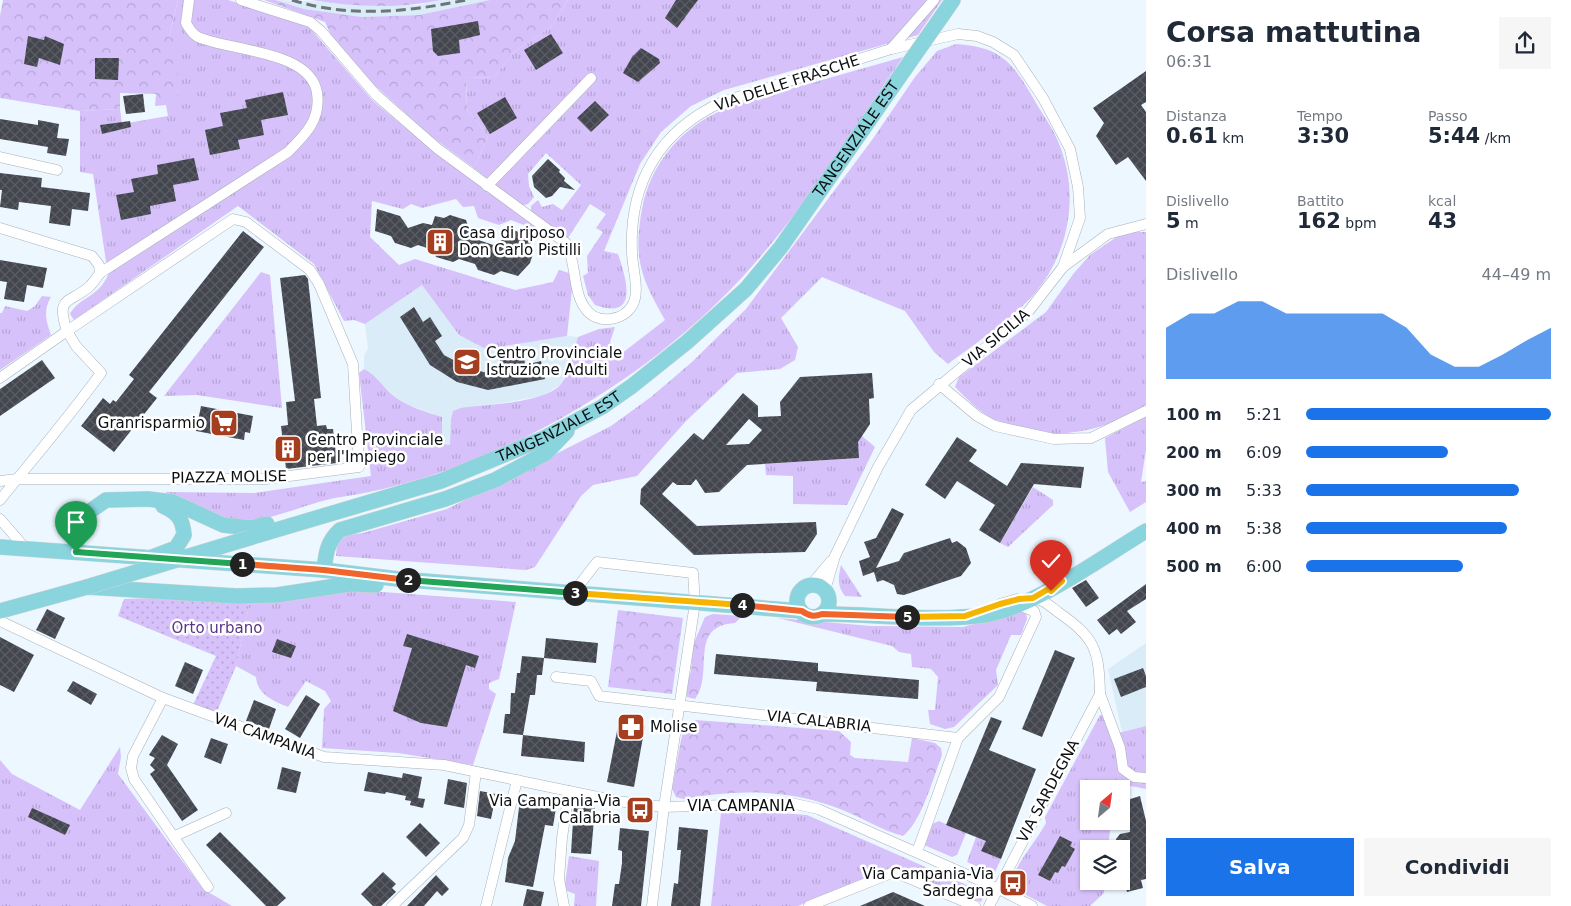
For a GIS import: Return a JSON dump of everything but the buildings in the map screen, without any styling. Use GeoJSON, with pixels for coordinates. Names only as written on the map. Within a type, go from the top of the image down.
{"type":"FeatureCollection","features":[{"type":"Feature","properties":{"kind":"main road","name":"TANGENZIALE EST"},"geometry":{"type":"LineString","coordinates":[[0,611],[87,587],[441,481],[509,454],[576,422],[639,380],[687,342],[746,289],[781,247],[953,0]]}},
{"type":"Feature","properties":{"kind":"main road"},"geometry":{"type":"LineString","coordinates":[[324,570],[330,539],[340,530],[445,499],[495,480],[546,453],[576,422]]}},
{"type":"Feature","properties":{"kind":"main road"},"geometry":{"type":"LineString","coordinates":[[76,552],[77,531],[86,514],[106,500],[148,499],[173,502],[222,525],[251,528],[314,511],[364,504]]}},
{"type":"Feature","properties":{"kind":"main road"},"geometry":{"type":"LineString","coordinates":[[87,587],[122,569],[176,548],[184,534],[183,522],[178,515],[148,499]]}},
{"type":"Feature","properties":{"kind":"main road"},"geometry":{"type":"LineString","coordinates":[[965,616],[1026,593],[1146,520]]}},
{"type":"Feature","properties":{"kind":"main road"},"geometry":{"type":"LineString","coordinates":[[816,592],[798,606],[808,615],[871,614],[926,618],[985,615],[1033,598],[1146,531]]}},
{"type":"Feature","properties":{"kind":"main road"},"geometry":{"type":"LineString","coordinates":[[0,547],[324,570],[398,579],[802,611]]}},
{"type":"Feature","properties":{"kind":"main road"},"geometry":{"type":"LineString","coordinates":[[87,587],[236,596],[277,595],[350,584],[381,585],[398,579]]}},
{"type":"Feature","properties":{"kind":"main road"},"geometry":{"type":"LineString","coordinates":[[816,592],[826,610],[822,614]]}},
{"type":"Feature","properties":{"kind":"main road"},"geometry":{"type":"LineString","coordinates":[[757,606],[816,592],[871,614]]}},
{"type":"Feature","properties":{"kind":"street"},"geometry":{"type":"LineString","coordinates":[[0,500],[66,421],[101,374],[76,346],[67,331],[62,310],[66,301],[90,286],[100,273],[288,152],[305,135],[315,120],[319,105],[316,88],[308,74],[291,63],[270,55],[197,36],[186,23],[189,0]]}},
{"type":"Feature","properties":{"kind":"street","name":"VIA DELLE FRASCHE"},"geometry":{"type":"LineString","coordinates":[[242,0],[310,22],[321,31],[376,96],[438,149],[566,243],[571,253],[579,295],[585,309],[595,317],[608,320],[619,318],[633,304],[635,290],[632,248],[633,217],[639,190],[648,166],[662,146],[677,130],[699,113],[722,102],[891,49],[958,34],[977,36],[993,42],[1014,55],[1043,98],[1070,149],[1078,187],[1080,218],[1063,267]]}},
{"type":"Feature","properties":{"kind":"street"},"geometry":{"type":"LineString","coordinates":[[891,49],[934,0]]}},
{"type":"Feature","properties":{"kind":"street"},"geometry":{"type":"LineString","coordinates":[[488,186],[591,78]]}},
{"type":"Feature","properties":{"kind":"street"},"geometry":{"type":"LineString","coordinates":[[0,157],[57,170]]}},
{"type":"Feature","properties":{"kind":"street","name":"PIAZZA MOLISE"},"geometry":{"type":"LineString","coordinates":[[0,378],[233,219],[246,222],[310,270],[318,284],[353,364],[359,467],[266,479],[18,479],[0,481]]}},
{"type":"Feature","properties":{"kind":"street","name":"VIA SICILIA"},"geometry":{"type":"LineString","coordinates":[[816,592],[884,456],[911,410],[939,384],[1028,312],[1063,267],[1108,234],[1146,224]]}},
{"type":"Feature","properties":{"kind":"street"},"geometry":{"type":"LineString","coordinates":[[0,228],[92,256],[99,265],[100,273]]}},
{"type":"Feature","properties":{"kind":"street"},"geometry":{"type":"LineString","coordinates":[[939,384],[976,416],[994,426],[1054,439],[1091,438],[1146,411]]}},
{"type":"Feature","properties":{"kind":"street"},"geometry":{"type":"LineString","coordinates":[[0,520],[26,549]]}},
{"type":"Feature","properties":{"kind":"street","name":"VIA SICILIA"},"geometry":{"type":"LineString","coordinates":[[816,592],[835,556]]}},
{"type":"Feature","properties":{"kind":"street"},"geometry":{"type":"LineString","coordinates":[[573,593],[597,562],[693,573],[695,604],[664,807],[652,906]]}},
{"type":"Feature","properties":{"kind":"street"},"geometry":{"type":"LineString","coordinates":[[1059,612],[1049,595],[1062,581]]}},
{"type":"Feature","properties":{"kind":"street"},"geometry":{"type":"LineString","coordinates":[[1000,604],[1019,599],[1033,598]]}},
{"type":"Feature","properties":{"kind":"street","name":"VIA SARDEGNA"},"geometry":{"type":"LineString","coordinates":[[1033,598],[1044,601],[1075,623],[1090,639],[1099,661],[1100,694],[1120,748],[1123,769],[1134,777],[1146,778]]}},
{"type":"Feature","properties":{"kind":"street","name":"VIA SARDEGNA"},"geometry":{"type":"LineString","coordinates":[[1017,605],[1036,604],[1059,612]]}},
{"type":"Feature","properties":{"kind":"street"},"geometry":{"type":"LineString","coordinates":[[917,852],[958,738],[999,697],[1030,634],[1036,617],[1034,611],[1017,605]]}},
{"type":"Feature","properties":{"kind":"street","name":"VIA CAMPANIA"},"geometry":{"type":"LineString","coordinates":[[0,621],[163,698],[324,757],[444,766],[617,801],[664,807],[792,803],[818,809],[997,888],[1032,906]]}},
{"type":"Feature","properties":{"kind":"street","name":"VIA CALABRIA"},"geometry":{"type":"LineString","coordinates":[[556,677],[591,681],[599,696],[680,707],[958,738]]}},
{"type":"Feature","properties":{"kind":"street","name":"VIA SARDEGNA"},"geometry":{"type":"LineString","coordinates":[[997,888],[1100,694]]}},
{"type":"Feature","properties":{"kind":"street"},"geometry":{"type":"LineString","coordinates":[[163,698],[133,756],[130,768],[134,779],[175,836],[208,887]]}},
{"type":"Feature","properties":{"kind":"street"},"geometry":{"type":"LineString","coordinates":[[392,906],[463,838],[469,825],[476,772]]}},
{"type":"Feature","properties":{"kind":"street"},"geometry":{"type":"LineString","coordinates":[[486,906],[517,780]]}},
{"type":"Feature","properties":{"kind":"street"},"geometry":{"type":"LineString","coordinates":[[564,906],[560,879],[562,838],[569,791]]}},
{"type":"Feature","properties":{"kind":"street"},"geometry":{"type":"LineString","coordinates":[[175,836],[226,813]]}},
{"type":"Feature","properties":{"kind":"street"},"geometry":{"type":"LineString","coordinates":[[809,906],[894,872],[975,906]]}},
{"type":"Feature","properties":{"kind":"street"},"geometry":{"type":"LineString","coordinates":[[989,906],[997,888]]}},
{"type":"Feature","properties":{"kind":"shaded area"},"geometry":{"type":"Polygon","coordinates":[[[275,0],[418,5],[441,0],[490,0],[419,15],[362,17],[304,9],[275,0]]]}},
{"type":"Feature","properties":{"kind":"shaded area","name":"Centro Provinciale Istruzione Adulti"},"geometry":{"type":"Polygon","coordinates":[[[422,285],[459,335],[486,349],[567,336],[578,337],[568,369],[560,385],[542,396],[453,411],[450,445],[442,445],[442,417],[408,405],[394,396],[370,372],[364,369],[364,356],[368,348],[365,324],[422,285]]]}},
{"type":"Feature","properties":{"kind":"shaded area"},"geometry":{"type":"Polygon","coordinates":[[[1146,643],[1146,726],[1122,732],[1108,669],[1146,643]]]}},
{"type":"Feature","properties":{"kind":"green space"},"geometry":{"type":"Polygon","coordinates":[[[3,0],[178,0],[169,37],[177,40],[178,96],[166,105],[155,106],[156,94],[120,93],[120,109],[80,111],[0,98],[0,16],[3,0]]]}},
{"type":"Feature","properties":{"kind":"green space"},"geometry":{"type":"Polygon","coordinates":[[[178,0],[228,0],[297,21],[309,27],[373,101],[437,154],[542,232],[511,220],[499,225],[478,218],[474,206],[463,207],[456,199],[422,208],[411,204],[403,209],[372,201],[370,237],[399,265],[415,259],[515,290],[553,282],[559,270],[569,273],[572,289],[567,336],[486,349],[459,335],[422,285],[365,324],[354,320],[344,321],[314,264],[238,206],[74,320],[70,314],[74,308],[94,293],[104,283],[108,275],[93,174],[80,172],[80,111],[120,109],[122,124],[168,116],[166,105],[178,95],[169,37],[178,0]]]}},
{"type":"Feature","properties":{"kind":"green space"},"geometry":{"type":"Polygon","coordinates":[[[264,0],[275,0],[304,9],[362,17],[419,15],[490,0],[568,0],[551,27],[514,52],[494,77],[466,78],[467,109],[488,137],[474,168],[432,137],[372,83],[334,42],[325,22],[264,0]]]}},
{"type":"Feature","properties":{"kind":"green space"},"geometry":{"type":"Polygon","coordinates":[[[312,0],[441,0],[409,5],[377,6],[312,0]]]}},
{"type":"Feature","properties":{"kind":"green space"},"geometry":{"type":"Polygon","coordinates":[[[568,0],[942,0],[918,35],[724,90],[691,106],[661,132],[640,164],[604,251],[618,254],[626,285],[624,302],[619,307],[609,308],[595,305],[588,295],[583,276],[588,273],[587,256],[603,232],[596,228],[606,214],[590,204],[568,238],[531,213],[531,206],[538,200],[542,207],[553,204],[562,210],[581,185],[546,153],[528,174],[529,186],[534,197],[528,204],[521,206],[474,168],[488,137],[467,109],[466,78],[494,77],[514,52],[551,27],[568,0]]]}},
{"type":"Feature","properties":{"kind":"green space"},"geometry":{"type":"Polygon","coordinates":[[[956,44],[986,49],[1006,60],[1014,68],[1055,134],[1064,158],[1068,178],[1070,198],[1068,218],[1064,238],[1057,257],[1048,275],[1036,292],[1005,321],[948,364],[934,352],[905,311],[822,277],[781,318],[798,347],[795,360],[780,369],[737,373],[686,421],[637,476],[593,485],[581,496],[535,567],[526,570],[336,556],[337,542],[348,535],[363,533],[447,509],[611,426],[651,397],[692,362],[746,309],[872,140],[915,77],[937,51],[956,44]]]}},
{"type":"Feature","properties":{"kind":"green space"},"geometry":{"type":"Polygon","coordinates":[[[903,57],[813,189],[775,240],[754,264],[714,306],[669,345],[620,382],[567,415],[512,444],[455,467],[398,485],[328,499],[254,521],[240,522],[221,519],[165,492],[254,493],[371,476],[359,373],[364,369],[400,401],[442,417],[442,444],[450,445],[453,411],[461,408],[529,399],[553,390],[561,384],[569,367],[578,337],[599,329],[615,327],[610,342],[621,354],[665,320],[645,280],[641,268],[638,242],[639,226],[646,192],[660,162],[670,148],[695,125],[725,109],[903,57]]]}},
{"type":"Feature","properties":{"kind":"green space"},"geometry":{"type":"Polygon","coordinates":[[[1124,232],[1146,232],[1146,405],[1110,423],[1071,433],[1032,432],[1012,427],[993,419],[978,409],[955,387],[959,377],[1046,312],[1074,273],[1090,255],[1124,232]]]}},
{"type":"Feature","properties":{"kind":"green space"},"geometry":{"type":"Polygon","coordinates":[[[261,272],[270,275],[282,408],[197,395],[164,396],[261,272]]]}},
{"type":"Feature","properties":{"kind":"green space"},"geometry":{"type":"Polygon","coordinates":[[[42,296],[51,297],[48,302],[46,316],[51,335],[0,370],[0,313],[2,313],[5,306],[27,311],[35,306],[42,296]]]}},
{"type":"Feature","properties":{"kind":"green space"},"geometry":{"type":"Polygon","coordinates":[[[1146,417],[1146,450],[1141,482],[1146,481],[1146,502],[1130,512],[1108,472],[1105,438],[1146,417]]]}},
{"type":"Feature","properties":{"kind":"green space"},"geometry":{"type":"Polygon","coordinates":[[[857,436],[862,436],[875,447],[847,505],[793,504],[793,476],[766,475],[765,464],[859,458],[857,436]]]}},
{"type":"Feature","properties":{"kind":"green space"},"geometry":{"type":"Polygon","coordinates":[[[1033,487],[1053,500],[1053,505],[1008,547],[1000,543],[1033,487]]]}},
{"type":"Feature","properties":{"kind":"green space"},"geometry":{"type":"Polygon","coordinates":[[[841,565],[862,597],[845,596],[842,592],[839,582],[841,565]]]}},
{"type":"Feature","properties":{"kind":"green space"},"geometry":{"type":"Polygon","coordinates":[[[356,590],[516,602],[499,679],[489,683],[489,689],[496,694],[473,765],[398,753],[322,748],[324,709],[331,701],[325,691],[306,681],[288,707],[267,696],[259,688],[256,677],[236,666],[250,601],[356,590]]]}},
{"type":"Feature","properties":{"kind":"green space","name":"Orto urbano"},"geometry":{"type":"Polygon","coordinates":[[[153,598],[231,603],[250,601],[236,666],[216,714],[193,705],[216,656],[118,616],[124,599],[153,598]]]}},
{"type":"Feature","properties":{"kind":"green space"},"geometry":{"type":"Polygon","coordinates":[[[618,610],[683,618],[672,694],[608,687],[618,610]]]}},
{"type":"Feature","properties":{"kind":"green space"},"geometry":{"type":"Polygon","coordinates":[[[1021,611],[1026,613],[1027,619],[1021,635],[1011,635],[996,670],[998,685],[954,727],[945,729],[930,724],[928,710],[935,710],[938,677],[931,669],[912,667],[911,654],[899,652],[892,646],[778,618],[871,626],[963,627],[1021,611]]]}},
{"type":"Feature","properties":{"kind":"green space"},"geometry":{"type":"Polygon","coordinates":[[[713,614],[742,616],[735,623],[720,626],[711,632],[704,652],[703,677],[700,688],[695,699],[687,697],[686,687],[691,671],[693,645],[705,617],[713,614]]]}},
{"type":"Feature","properties":{"kind":"green space"},"geometry":{"type":"Polygon","coordinates":[[[1100,715],[1104,716],[1110,735],[1146,726],[1146,789],[1130,786],[1130,780],[1080,780],[1080,830],[1110,830],[1109,840],[1080,840],[1080,890],[1104,890],[1104,893],[1090,906],[1047,906],[1011,887],[1015,872],[1046,823],[1045,817],[1100,715]]]}},
{"type":"Feature","properties":{"kind":"green space"},"geometry":{"type":"Polygon","coordinates":[[[696,720],[839,731],[851,742],[850,755],[855,758],[908,762],[912,738],[935,743],[941,748],[942,755],[921,810],[910,829],[903,836],[821,802],[782,794],[743,792],[683,799],[676,797],[672,789],[684,728],[696,720]]]}},
{"type":"Feature","properties":{"kind":"green space"},"geometry":{"type":"Polygon","coordinates":[[[120,747],[121,757],[118,774],[203,889],[232,906],[0,906],[0,760],[12,774],[80,810],[120,747]]]}},
{"type":"Feature","properties":{"kind":"green space"},"geometry":{"type":"Polygon","coordinates":[[[721,813],[807,815],[985,893],[981,902],[893,867],[798,906],[711,906],[721,813]]]}},
{"type":"Feature","properties":{"kind":"green space"},"geometry":{"type":"Polygon","coordinates":[[[939,821],[966,833],[957,855],[952,857],[924,845],[932,824],[939,821]]]}},
{"type":"Feature","properties":{"kind":"green space"},"geometry":{"type":"Polygon","coordinates":[[[976,837],[986,841],[982,851],[1001,859],[994,874],[967,862],[976,837]]]}},
{"type":"Feature","properties":{"kind":"green space"},"geometry":{"type":"Polygon","coordinates":[[[569,856],[599,861],[596,906],[574,906],[575,894],[567,891],[565,884],[569,856]]]}},
{"type":"Feature","properties":{"kind":"railway"},"geometry":{"type":"LineString","coordinates":[[292,0],[313,6],[357,11],[422,8],[466,0]]}},
{"type":"Feature","properties":{"kind":"place","name":"Casa di riposo Don Carlo Pistilli"},"geometry":{"type":"Point","coordinates":[440,242]}},
{"type":"Feature","properties":{"kind":"place","name":"Centro Provinciale Istruzione Adulti"},"geometry":{"type":"Point","coordinates":[467,362]}},
{"type":"Feature","properties":{"kind":"place","name":"Granrisparmio"},"geometry":{"type":"Point","coordinates":[224,423]}},
{"type":"Feature","properties":{"kind":"place","name":"Centro Provinciale per l'Impiego"},"geometry":{"type":"Point","coordinates":[288,449]}},
{"type":"Feature","properties":{"kind":"place","name":"Molise"},"geometry":{"type":"Point","coordinates":[631,727]}},
{"type":"Feature","properties":{"kind":"place","name":"Via Campania-Via Calabria"},"geometry":{"type":"Point","coordinates":[640,810]}},
{"type":"Feature","properties":{"kind":"place","name":"Via Campania-Via Sardegna"},"geometry":{"type":"Point","coordinates":[1013,883]}},
{"type":"Feature","properties":{"kind":"route"},"geometry":{"type":"LineString","coordinates":[[76,552],[324,570],[398,579],[695,604],[757,606],[802,611],[808,615],[815,616],[822,614],[871,614],[926,618],[965,616],[1000,604],[1019,599],[1033,598],[1062,581],[1051,591]]}}]}
